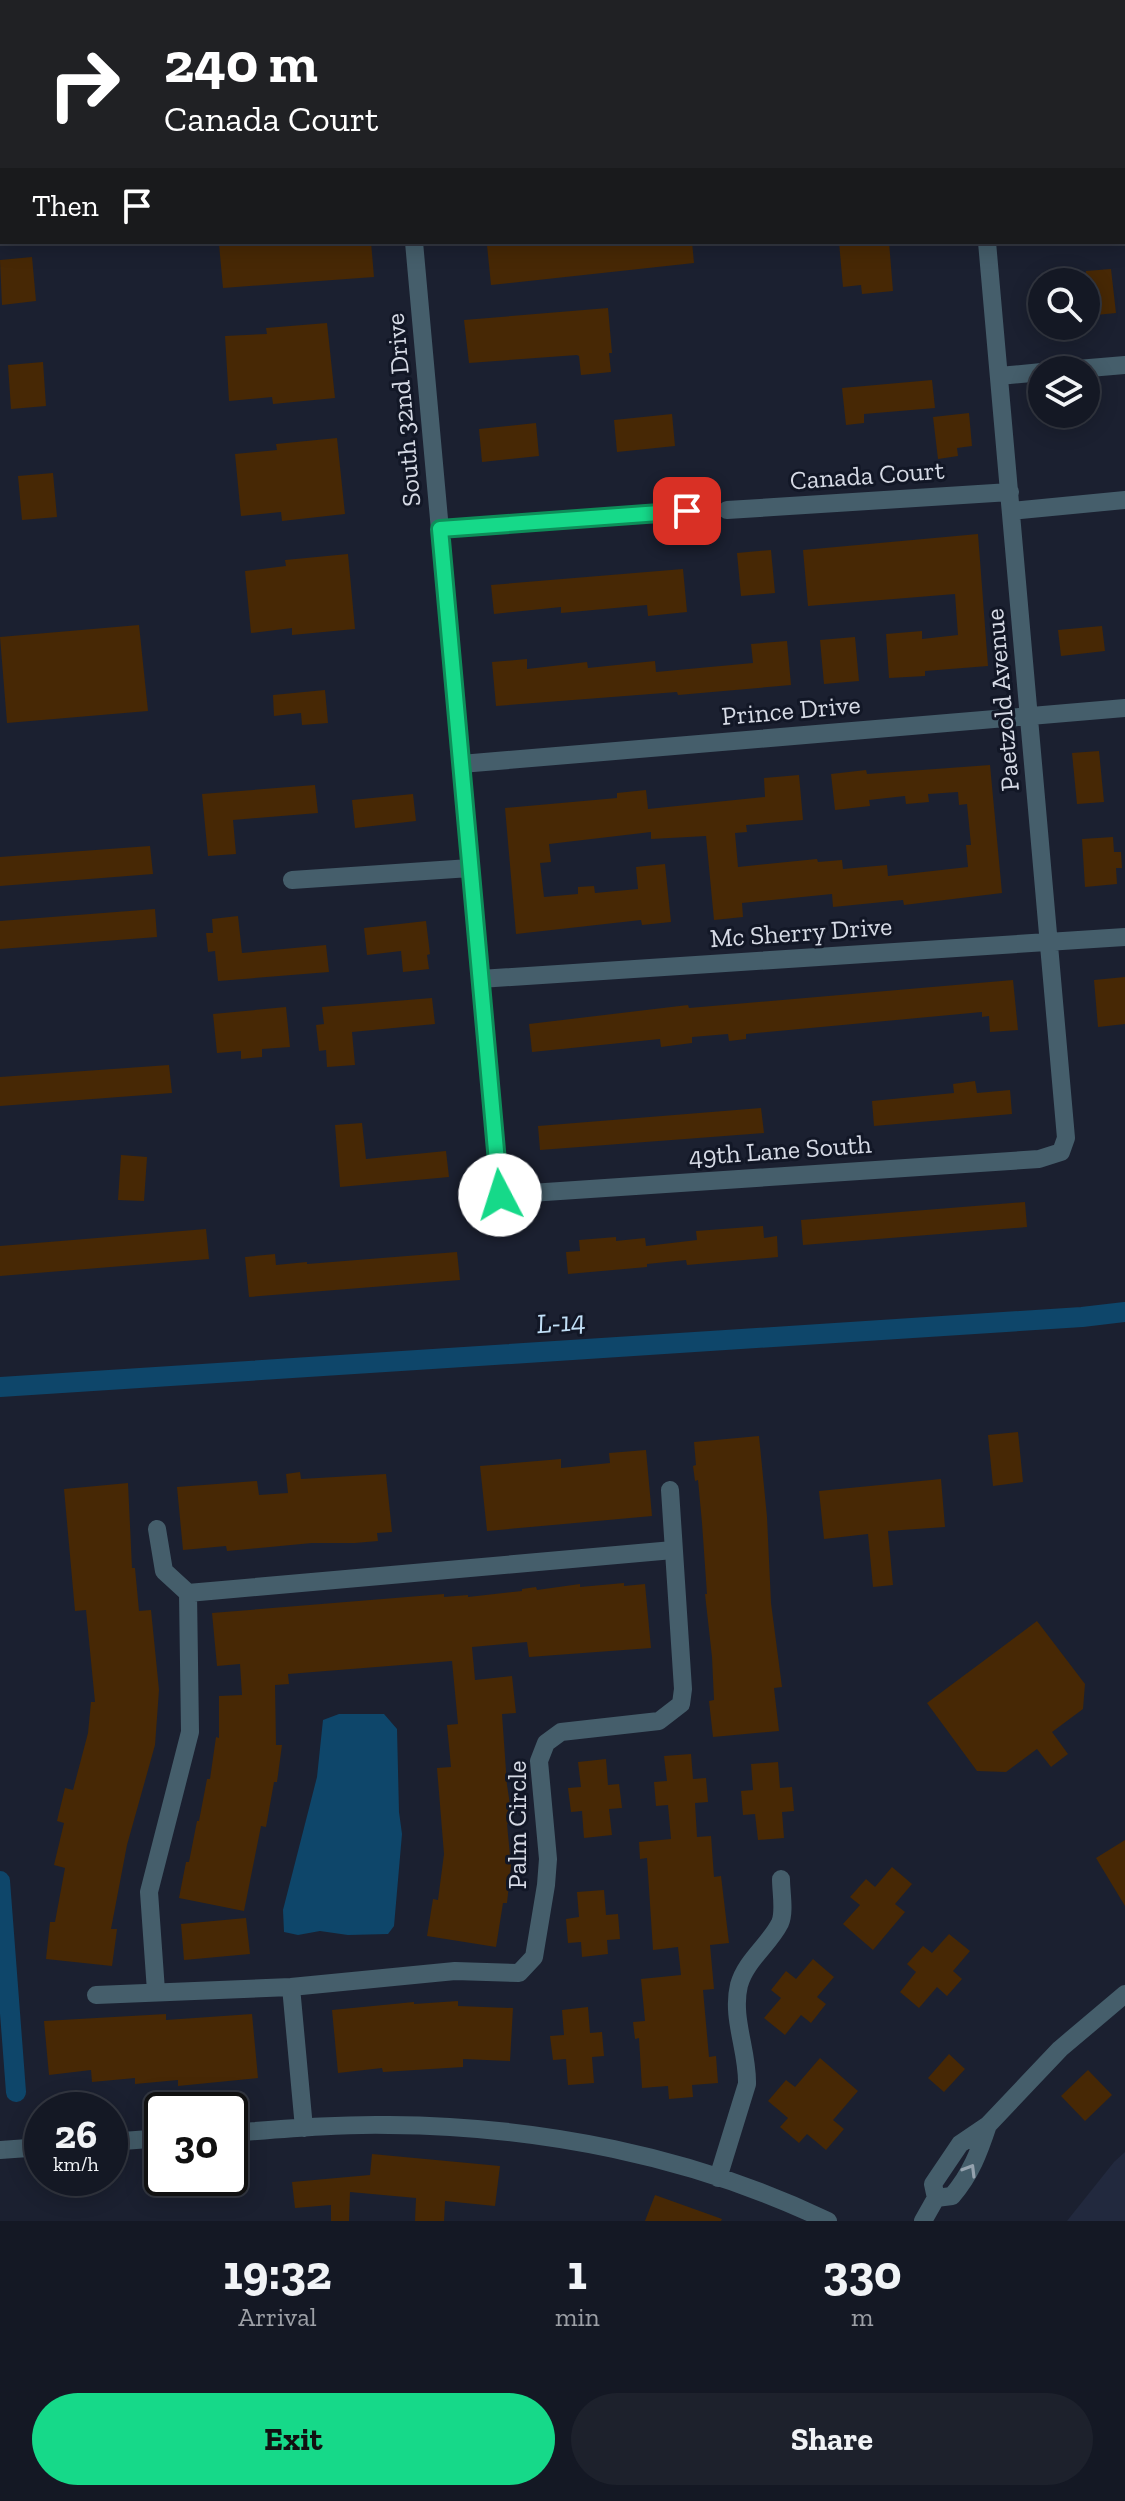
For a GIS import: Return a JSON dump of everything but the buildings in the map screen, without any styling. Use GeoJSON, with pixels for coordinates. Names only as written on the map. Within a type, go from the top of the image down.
{"type":"FeatureCollection","features":[{"type":"Feature","properties":{"kind":"street","name":"South 32nd Drive"},"geometry":{"type":"LineString","coordinates":[[414,244],[500,1195]]}},
{"type":"Feature","properties":{"kind":"street","name":"Paetzold Avenue"},"geometry":{"type":"LineString","coordinates":[[987,244],[1051,942],[1066,1138],[1061,1152]]}},
{"type":"Feature","properties":{"kind":"street"},"geometry":{"type":"LineString","coordinates":[[1100,367],[1125,365]]}},
{"type":"Feature","properties":{"kind":"street"},"geometry":{"type":"LineString","coordinates":[[999,376],[1028,373]]}},
{"type":"Feature","properties":{"kind":"street","name":"Canada Court"},"geometry":{"type":"LineString","coordinates":[[727,510],[1010,492]]}},
{"type":"Feature","properties":{"kind":"street"},"geometry":{"type":"LineString","coordinates":[[1011,511],[1125,500]]}},
{"type":"Feature","properties":{"kind":"street"},"geometry":{"type":"LineString","coordinates":[[440,529],[687,511]]}},
{"type":"Feature","properties":{"kind":"street","name":"Prince Drive"},"geometry":{"type":"LineString","coordinates":[[461,764],[1125,708]]}},
{"type":"Feature","properties":{"kind":"street"},"geometry":{"type":"LineString","coordinates":[[292,880],[470,868]]}},
{"type":"Feature","properties":{"kind":"street","name":"Mc Sherry Drive"},"geometry":{"type":"LineString","coordinates":[[480,979],[1125,937]]}},
{"type":"Feature","properties":{"kind":"street","name":"49th Lane South"},"geometry":{"type":"LineString","coordinates":[[500,1195],[1039,1159],[1061,1152]]}},
{"type":"Feature","properties":{"kind":"street","name":"Palm Circle"},"geometry":{"type":"LineString","coordinates":[[96,1995],[291,1987],[455,1971],[519,1973],[534,1957],[548,1859],[539,1761],[546,1743],[561,1732],[659,1721],[681,1704],[683,1689],[670,1490]]}},
{"type":"Feature","properties":{"kind":"street"},"geometry":{"type":"LineString","coordinates":[[156,1991],[149,1892],[190,1732],[188,1593],[164,1571],[157,1529]]}},
{"type":"Feature","properties":{"kind":"street"},"geometry":{"type":"LineString","coordinates":[[188,1593],[673,1550]]}},
{"type":"Feature","properties":{"kind":"street"},"geometry":{"type":"LineString","coordinates":[[718,2178],[747,2084],[748,2071],[737,2011],[740,1983],[745,1970],[781,1921],[781,1879]]}},
{"type":"Feature","properties":{"kind":"street"},"geometry":{"type":"LineString","coordinates":[[291,1987],[304,2128]]}},
{"type":"Feature","properties":{"kind":"street"},"geometry":{"type":"LineString","coordinates":[[923,2221],[936,2198],[952,2196],[975,2164],[988,2125],[1060,2049],[1125,1994]]}},
{"type":"Feature","properties":{"kind":"street"},"geometry":{"type":"LineString","coordinates":[[248,2132],[387,2125],[456,2127],[524,2134],[593,2145],[718,2178],[828,2221]]}},
{"type":"Feature","properties":{"kind":"street"},"geometry":{"type":"LineString","coordinates":[[0,2150],[24,2148]]}},
{"type":"Feature","properties":{"kind":"shaded area"},"geometry":{"type":"Polygon","coordinates":[[[1125,2152],[1125,2221],[1067,2221],[1114,2162],[1125,2152]]]}},
{"type":"Feature","properties":{"kind":"water"},"geometry":{"type":"Polygon","coordinates":[[[339,1714],[384,1714],[397,1729],[402,1834],[394,1926],[388,1934],[348,1935],[320,1931],[298,1935],[284,1932],[283,1910],[317,1777],[323,1720],[339,1714]]]}},
{"type":"Feature","properties":{"kind":"waterway","name":"L-14"},"geometry":{"type":"LineString","coordinates":[[0,1387],[1125,1312]]}},
{"type":"Feature","properties":{"kind":"waterway"},"geometry":{"type":"LineString","coordinates":[[0,1881],[16,2092]]}},
{"type":"Feature","properties":{"kind":"route"},"geometry":{"type":"LineString","coordinates":[[500,1195],[440,529],[687,511]]}}]}
